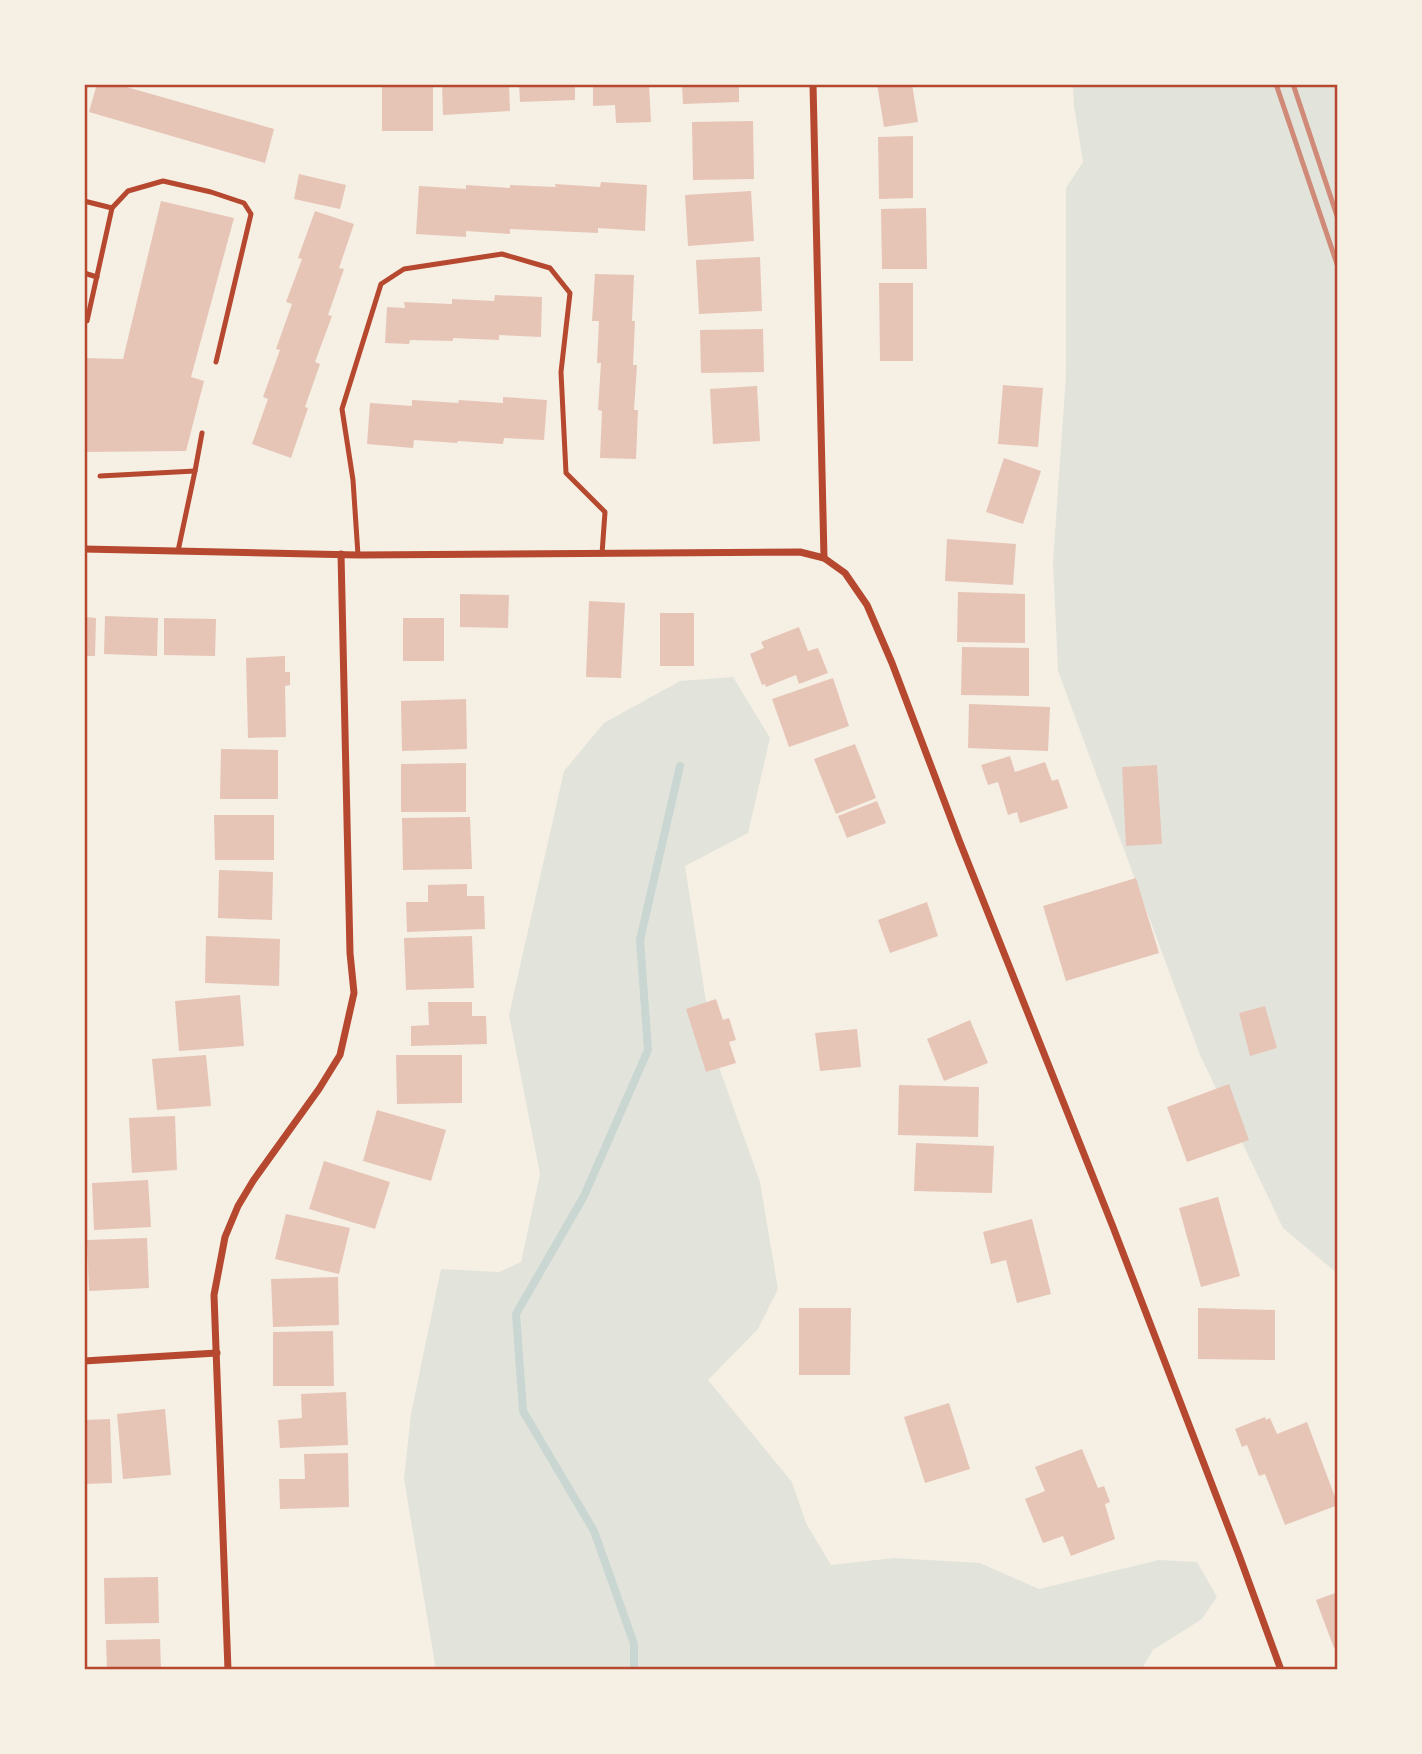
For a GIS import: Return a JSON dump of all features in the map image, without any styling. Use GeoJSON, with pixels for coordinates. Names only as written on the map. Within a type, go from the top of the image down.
{"type":"FeatureCollection","features":[{"type":"Feature","properties":{"kind":"street"},"geometry":{"type":"LineString","coordinates":[[813,84],[824,558]]}},
{"type":"Feature","properties":{"kind":"street"},"geometry":{"type":"LineString","coordinates":[[84,549],[358,555],[800,552],[824,558],[845,573],[867,605],[892,663],[959,840],[1118,1239],[1281,1670]]}},
{"type":"Feature","properties":{"kind":"street"},"geometry":{"type":"LineString","coordinates":[[228,1670],[214,1295],[225,1237],[238,1206],[319,1090],[340,1055],[354,993],[341,554]]}},
{"type":"Feature","properties":{"kind":"street"},"geometry":{"type":"LineString","coordinates":[[84,1361],[217,1353]]}},
{"type":"Feature","properties":{"kind":"lane"},"geometry":{"type":"LineString","coordinates":[[84,322],[88,321],[113,208],[128,191],[163,181],[211,192],[244,203],[251,214],[216,362]]}},
{"type":"Feature","properties":{"kind":"lane"},"geometry":{"type":"LineString","coordinates":[[84,201],[113,208]]}},
{"type":"Feature","properties":{"kind":"lane"},"geometry":{"type":"LineString","coordinates":[[358,555],[353,480],[342,409],[381,284],[404,269],[502,254],[550,268],[570,293],[561,372],[566,474],[605,512],[602,554]]}},
{"type":"Feature","properties":{"kind":"lane"},"geometry":{"type":"LineString","coordinates":[[84,273],[97,276]]}},
{"type":"Feature","properties":{"kind":"lane"},"geometry":{"type":"LineString","coordinates":[[178,551],[202,433]]}},
{"type":"Feature","properties":{"kind":"lane"},"geometry":{"type":"LineString","coordinates":[[100,476],[195,471]]}},
{"type":"Feature","properties":{"kind":"shaded area"},"geometry":{"type":"Polygon","coordinates":[[[1073,84],[1338,84],[1338,1274],[1283,1228],[1200,1055],[1058,671],[1053,562],[1066,374],[1066,188],[1083,162],[1073,84]]]}},
{"type":"Feature","properties":{"kind":"shaded area"},"geometry":{"type":"Polygon","coordinates":[[[733,677],[770,738],[748,833],[685,866],[714,1053],[760,1182],[778,1289],[758,1329],[708,1380],[792,1482],[806,1523],[831,1565],[894,1558],[980,1563],[1039,1589],[1159,1560],[1197,1562],[1217,1597],[1202,1619],[1153,1650],[1141,1670],[436,1670],[404,1479],[411,1414],[441,1269],[499,1272],[521,1262],[540,1174],[509,1015],[564,771],[604,723],[680,681],[733,677]]]}},
{"type":"Feature","properties":{"kind":"building"},"geometry":{"type":"Polygon","coordinates":[[[97,84],[116,84],[274,129],[265,163],[89,112],[97,84]]]}},
{"type":"Feature","properties":{"kind":"building"},"geometry":{"type":"Polygon","coordinates":[[[382,84],[433,84],[433,131],[382,131],[382,84]]]}},
{"type":"Feature","properties":{"kind":"building"},"geometry":{"type":"Polygon","coordinates":[[[442,84],[509,84],[510,111],[443,115],[442,84]]]}},
{"type":"Feature","properties":{"kind":"building"},"geometry":{"type":"Polygon","coordinates":[[[519,84],[575,84],[575,100],[520,102],[519,84]]]}},
{"type":"Feature","properties":{"kind":"building"},"geometry":{"type":"Polygon","coordinates":[[[593,84],[649,84],[651,122],[616,123],[615,105],[593,106],[593,84]]]}},
{"type":"Feature","properties":{"kind":"building"},"geometry":{"type":"Polygon","coordinates":[[[682,84],[739,84],[739,102],[683,104],[682,84]]]}},
{"type":"Feature","properties":{"kind":"building"},"geometry":{"type":"Polygon","coordinates":[[[877,84],[912,84],[918,122],[884,127],[877,84]]]}},
{"type":"Feature","properties":{"kind":"building"},"geometry":{"type":"Polygon","coordinates":[[[753,121],[754,179],[693,180],[692,122],[753,121]]]}},
{"type":"Feature","properties":{"kind":"building"},"geometry":{"type":"Polygon","coordinates":[[[913,136],[913,198],[879,199],[878,137],[913,136]]]}},
{"type":"Feature","properties":{"kind":"building"},"geometry":{"type":"Polygon","coordinates":[[[299,174],[346,185],[340,209],[294,199],[299,174]]]}},
{"type":"Feature","properties":{"kind":"building"},"geometry":{"type":"Polygon","coordinates":[[[601,182],[647,185],[645,231],[598,228],[598,233],[510,229],[510,234],[466,231],[466,237],[416,234],[419,186],[466,189],[466,185],[510,188],[510,185],[556,187],[555,184],[600,187],[601,182]]]}},
{"type":"Feature","properties":{"kind":"building"},"geometry":{"type":"Polygon","coordinates":[[[751,191],[754,241],[688,246],[685,195],[751,191]]]}},
{"type":"Feature","properties":{"kind":"building"},"geometry":{"type":"Polygon","coordinates":[[[161,201],[234,218],[191,377],[204,381],[186,451],[84,452],[84,358],[123,359],[161,201]]]}},
{"type":"Feature","properties":{"kind":"building"},"geometry":{"type":"Polygon","coordinates":[[[926,208],[927,269],[882,269],[881,209],[926,208]]]}},
{"type":"Feature","properties":{"kind":"building"},"geometry":{"type":"Polygon","coordinates":[[[315,211],[354,224],[339,268],[344,269],[328,315],[332,316],[315,362],[320,364],[291,458],[252,444],[268,399],[263,397],[280,350],[276,349],[292,304],[286,302],[302,259],[298,258],[315,211]]]}},
{"type":"Feature","properties":{"kind":"building"},"geometry":{"type":"Polygon","coordinates":[[[760,257],[762,311],[699,314],[696,260],[760,257]]]}},
{"type":"Feature","properties":{"kind":"building"},"geometry":{"type":"Polygon","coordinates":[[[595,274],[634,275],[633,365],[637,365],[634,410],[638,410],[636,459],[600,458],[602,411],[598,410],[601,363],[597,363],[599,321],[592,321],[595,274]]]}},
{"type":"Feature","properties":{"kind":"building"},"geometry":{"type":"Polygon","coordinates":[[[879,283],[913,283],[913,361],[880,361],[879,283]]]}},
{"type":"Feature","properties":{"kind":"building"},"geometry":{"type":"Polygon","coordinates":[[[495,295],[542,297],[541,337],[499,335],[499,340],[453,338],[453,341],[410,340],[409,344],[385,343],[387,307],[405,308],[404,302],[452,304],[452,299],[494,301],[495,295]]]}},
{"type":"Feature","properties":{"kind":"building"},"geometry":{"type":"Polygon","coordinates":[[[763,329],[764,372],[701,373],[700,330],[763,329]]]}},
{"type":"Feature","properties":{"kind":"building"},"geometry":{"type":"Polygon","coordinates":[[[1003,385],[1043,388],[1038,447],[998,444],[1003,385]]]}},
{"type":"Feature","properties":{"kind":"building"},"geometry":{"type":"Polygon","coordinates":[[[757,386],[760,441],[713,444],[710,389],[757,386]]]}},
{"type":"Feature","properties":{"kind":"building"},"geometry":{"type":"Polygon","coordinates":[[[503,397],[547,400],[544,440],[504,438],[503,444],[414,440],[413,448],[367,444],[370,403],[412,406],[412,400],[458,403],[459,400],[503,403],[503,397]]]}},
{"type":"Feature","properties":{"kind":"building"},"geometry":{"type":"Polygon","coordinates":[[[1004,458],[1041,471],[1023,524],[986,512],[1004,458]]]}},
{"type":"Feature","properties":{"kind":"building"},"geometry":{"type":"Polygon","coordinates":[[[947,539],[1016,544],[1013,585],[945,581],[947,539]]]}},
{"type":"Feature","properties":{"kind":"building"},"geometry":{"type":"Polygon","coordinates":[[[958,592],[1025,594],[1025,643],[957,642],[958,592]]]}},
{"type":"Feature","properties":{"kind":"building"},"geometry":{"type":"Polygon","coordinates":[[[460,594],[509,595],[508,628],[460,627],[460,594]]]}},
{"type":"Feature","properties":{"kind":"building"},"geometry":{"type":"Polygon","coordinates":[[[589,601],[625,603],[621,678],[586,677],[589,601]]]}},
{"type":"Feature","properties":{"kind":"building"},"geometry":{"type":"Polygon","coordinates":[[[660,613],[694,613],[694,666],[660,666],[660,613]]]}},
{"type":"Feature","properties":{"kind":"building"},"geometry":{"type":"Polygon","coordinates":[[[105,616],[158,618],[157,656],[104,654],[105,616]]]}},
{"type":"Feature","properties":{"kind":"building"},"geometry":{"type":"Polygon","coordinates":[[[84,617],[96,618],[95,656],[84,656],[84,617]]]}},
{"type":"Feature","properties":{"kind":"building"},"geometry":{"type":"Polygon","coordinates":[[[164,618],[216,619],[215,656],[164,655],[164,618]]]}},
{"type":"Feature","properties":{"kind":"building"},"geometry":{"type":"Polygon","coordinates":[[[403,618],[444,618],[444,661],[403,661],[403,618]]]}},
{"type":"Feature","properties":{"kind":"building"},"geometry":{"type":"Polygon","coordinates":[[[799,627],[808,651],[818,648],[828,673],[799,684],[796,675],[766,687],[765,684],[762,685],[750,654],[764,648],[761,642],[799,627]]]}},
{"type":"Feature","properties":{"kind":"building"},"geometry":{"type":"Polygon","coordinates":[[[962,647],[1029,648],[1029,696],[961,695],[962,647]]]}},
{"type":"Feature","properties":{"kind":"building"},"geometry":{"type":"Polygon","coordinates":[[[285,656],[285,672],[290,672],[290,685],[285,686],[286,737],[248,738],[246,658],[285,656]]]}},
{"type":"Feature","properties":{"kind":"building"},"geometry":{"type":"Polygon","coordinates":[[[833,678],[849,726],[789,747],[772,699],[833,678]]]}},
{"type":"Feature","properties":{"kind":"building"},"geometry":{"type":"Polygon","coordinates":[[[466,699],[467,749],[402,751],[401,701],[466,699]]]}},
{"type":"Feature","properties":{"kind":"building"},"geometry":{"type":"Polygon","coordinates":[[[969,704],[1050,707],[1048,751],[968,748],[969,704]]]}},
{"type":"Feature","properties":{"kind":"building"},"geometry":{"type":"Polygon","coordinates":[[[855,744],[876,798],[836,814],[814,759],[855,744]]]}},
{"type":"Feature","properties":{"kind":"building"},"geometry":{"type":"Polygon","coordinates":[[[221,749],[278,750],[278,799],[220,799],[221,749]]]}},
{"type":"Feature","properties":{"kind":"building"},"geometry":{"type":"Polygon","coordinates":[[[1010,756],[1015,772],[1045,762],[1052,781],[1058,779],[1068,808],[1020,823],[1017,812],[1008,815],[998,782],[988,785],[981,765],[1010,756]]]}},
{"type":"Feature","properties":{"kind":"building"},"geometry":{"type":"Polygon","coordinates":[[[466,763],[466,812],[401,812],[401,764],[466,763]]]}},
{"type":"Feature","properties":{"kind":"building"},"geometry":{"type":"Polygon","coordinates":[[[1157,765],[1162,844],[1126,846],[1122,767],[1157,765]]]}},
{"type":"Feature","properties":{"kind":"building"},"geometry":{"type":"Polygon","coordinates":[[[877,801],[886,823],[847,838],[838,816],[877,801]]]}},
{"type":"Feature","properties":{"kind":"building"},"geometry":{"type":"Polygon","coordinates":[[[214,815],[274,815],[274,860],[215,860],[214,815]]]}},
{"type":"Feature","properties":{"kind":"building"},"geometry":{"type":"Polygon","coordinates":[[[470,817],[472,869],[403,870],[402,818],[470,817]]]}},
{"type":"Feature","properties":{"kind":"building"},"geometry":{"type":"Polygon","coordinates":[[[219,870],[273,872],[272,920],[218,918],[219,870]]]}},
{"type":"Feature","properties":{"kind":"building"},"geometry":{"type":"Polygon","coordinates":[[[1136,878],[1159,953],[1066,981],[1043,906],[1136,878]]]}},
{"type":"Feature","properties":{"kind":"building"},"geometry":{"type":"Polygon","coordinates":[[[467,884],[467,896],[484,896],[485,929],[407,932],[406,902],[428,902],[428,885],[467,884]]]}},
{"type":"Feature","properties":{"kind":"building"},"geometry":{"type":"Polygon","coordinates":[[[927,902],[938,936],[890,953],[878,920],[927,902]]]}},
{"type":"Feature","properties":{"kind":"building"},"geometry":{"type":"Polygon","coordinates":[[[206,936],[280,939],[279,986],[205,983],[206,936]]]}},
{"type":"Feature","properties":{"kind":"building"},"geometry":{"type":"Polygon","coordinates":[[[472,936],[474,988],[406,990],[404,938],[472,936]]]}},
{"type":"Feature","properties":{"kind":"building"},"geometry":{"type":"Polygon","coordinates":[[[240,995],[244,1046],[179,1051],[175,1001],[240,995]]]}},
{"type":"Feature","properties":{"kind":"building"},"geometry":{"type":"Polygon","coordinates":[[[716,999],[723,1020],[729,1018],[736,1040],[729,1042],[736,1063],[706,1072],[686,1009],[716,999]]]}},
{"type":"Feature","properties":{"kind":"building"},"geometry":{"type":"Polygon","coordinates":[[[428,1002],[472,1002],[472,1016],[486,1016],[487,1044],[411,1046],[411,1026],[429,1025],[428,1002]]]}},
{"type":"Feature","properties":{"kind":"building"},"geometry":{"type":"Polygon","coordinates":[[[1265,1006],[1277,1048],[1250,1056],[1239,1013],[1265,1006]]]}},
{"type":"Feature","properties":{"kind":"building"},"geometry":{"type":"Polygon","coordinates":[[[970,1020],[988,1063],[944,1081],[927,1039],[970,1020]]]}},
{"type":"Feature","properties":{"kind":"building"},"geometry":{"type":"Polygon","coordinates":[[[857,1029],[861,1067],[820,1071],[815,1033],[857,1029]]]}},
{"type":"Feature","properties":{"kind":"building"},"geometry":{"type":"Polygon","coordinates":[[[206,1055],[211,1106],[157,1110],[152,1059],[206,1055]]]}},
{"type":"Feature","properties":{"kind":"building"},"geometry":{"type":"Polygon","coordinates":[[[396,1055],[462,1055],[462,1103],[397,1104],[396,1055]]]}},
{"type":"Feature","properties":{"kind":"building"},"geometry":{"type":"Polygon","coordinates":[[[1229,1084],[1249,1140],[1187,1162],[1167,1107],[1229,1084]]]}},
{"type":"Feature","properties":{"kind":"building"},"geometry":{"type":"Polygon","coordinates":[[[899,1085],[979,1087],[978,1137],[898,1135],[899,1085]]]}},
{"type":"Feature","properties":{"kind":"building"},"geometry":{"type":"Polygon","coordinates":[[[377,1110],[446,1130],[431,1181],[363,1161],[377,1110]]]}},
{"type":"Feature","properties":{"kind":"building"},"geometry":{"type":"Polygon","coordinates":[[[175,1116],[177,1170],[132,1173],[129,1118],[175,1116]]]}},
{"type":"Feature","properties":{"kind":"building"},"geometry":{"type":"Polygon","coordinates":[[[916,1143],[994,1146],[992,1193],[914,1191],[916,1143]]]}},
{"type":"Feature","properties":{"kind":"building"},"geometry":{"type":"Polygon","coordinates":[[[324,1161],[390,1182],[375,1229],[309,1209],[324,1161]]]}},
{"type":"Feature","properties":{"kind":"building"},"geometry":{"type":"Polygon","coordinates":[[[148,1180],[151,1227],[94,1230],[92,1183],[148,1180]]]}},
{"type":"Feature","properties":{"kind":"building"},"geometry":{"type":"Polygon","coordinates":[[[1218,1197],[1240,1276],[1201,1287],[1179,1208],[1218,1197]]]}},
{"type":"Feature","properties":{"kind":"building"},"geometry":{"type":"Polygon","coordinates":[[[286,1214],[350,1228],[339,1274],[275,1259],[286,1214]]]}},
{"type":"Feature","properties":{"kind":"building"},"geometry":{"type":"Polygon","coordinates":[[[1032,1219],[1051,1294],[1017,1303],[1006,1260],[991,1264],[983,1232],[1032,1219]]]}},
{"type":"Feature","properties":{"kind":"building"},"geometry":{"type":"Polygon","coordinates":[[[147,1238],[149,1288],[89,1291],[87,1240],[147,1238]]]}},
{"type":"Feature","properties":{"kind":"building"},"geometry":{"type":"Polygon","coordinates":[[[338,1277],[339,1325],[273,1327],[271,1279],[338,1277]]]}},
{"type":"Feature","properties":{"kind":"building"},"geometry":{"type":"Polygon","coordinates":[[[799,1308],[851,1308],[850,1375],[799,1375],[799,1308]]]}},
{"type":"Feature","properties":{"kind":"building"},"geometry":{"type":"Polygon","coordinates":[[[1198,1308],[1275,1310],[1275,1360],[1198,1359],[1198,1308]]]}},
{"type":"Feature","properties":{"kind":"building"},"geometry":{"type":"Polygon","coordinates":[[[333,1331],[334,1386],[273,1386],[273,1332],[333,1331]]]}},
{"type":"Feature","properties":{"kind":"building"},"geometry":{"type":"Polygon","coordinates":[[[346,1392],[348,1445],[280,1448],[278,1420],[302,1418],[301,1394],[346,1392]]]}},
{"type":"Feature","properties":{"kind":"building"},"geometry":{"type":"Polygon","coordinates":[[[949,1403],[970,1469],[925,1483],[904,1417],[949,1403]]]}},
{"type":"Feature","properties":{"kind":"building"},"geometry":{"type":"Polygon","coordinates":[[[165,1409],[171,1475],[123,1479],[117,1414],[165,1409]]]}},
{"type":"Feature","properties":{"kind":"building"},"geometry":{"type":"Polygon","coordinates":[[[1265,1417],[1266,1420],[1270,1418],[1277,1434],[1307,1422],[1338,1505],[1285,1525],[1265,1474],[1259,1476],[1247,1445],[1242,1447],[1235,1429],[1265,1417]]]}},
{"type":"Feature","properties":{"kind":"building"},"geometry":{"type":"Polygon","coordinates":[[[110,1419],[112,1483],[84,1484],[84,1420],[110,1419]]]}},
{"type":"Feature","properties":{"kind":"building"},"geometry":{"type":"Polygon","coordinates":[[[1082,1449],[1098,1488],[1104,1486],[1110,1502],[1105,1504],[1115,1539],[1071,1556],[1063,1536],[1043,1543],[1025,1499],[1045,1491],[1035,1467],[1082,1449]]]}},
{"type":"Feature","properties":{"kind":"building"},"geometry":{"type":"Polygon","coordinates":[[[348,1453],[349,1507],[280,1509],[279,1479],[305,1479],[304,1454],[348,1453]]]}},
{"type":"Feature","properties":{"kind":"building"},"geometry":{"type":"Polygon","coordinates":[[[158,1577],[159,1623],[105,1624],[104,1578],[158,1577]]]}},
{"type":"Feature","properties":{"kind":"building"},"geometry":{"type":"Polygon","coordinates":[[[1338,1592],[1338,1646],[1334,1648],[1316,1600],[1338,1592]]]}},
{"type":"Feature","properties":{"kind":"building"},"geometry":{"type":"Polygon","coordinates":[[[160,1639],[161,1670],[107,1670],[106,1640],[160,1639]]]}},
{"type":"Feature","properties":{"kind":"waterway"},"geometry":{"type":"LineString","coordinates":[[634,1670],[634,1644],[594,1531],[523,1411],[516,1314],[584,1196],[648,1050],[640,940],[680,766]]}},
{"type":"Feature","properties":{"kind":"railway"},"geometry":{"type":"LineString","coordinates":[[1276,84],[1338,267]]}},
{"type":"Feature","properties":{"kind":"railway"},"geometry":{"type":"LineString","coordinates":[[1293,84],[1338,219]]}}]}
